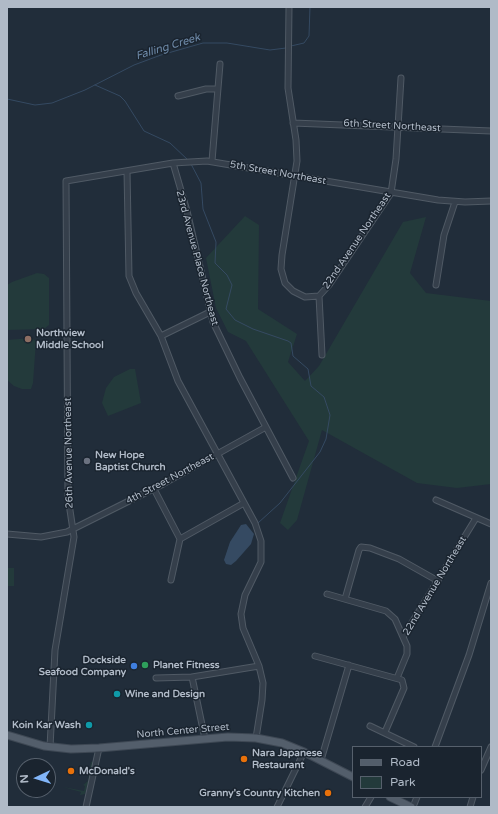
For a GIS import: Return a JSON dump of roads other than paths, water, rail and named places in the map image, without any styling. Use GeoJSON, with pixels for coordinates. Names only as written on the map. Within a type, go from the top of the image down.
{"type":"FeatureCollection","features":[{"type":"Feature","properties":{"kind":"main road","name":"North Center Street"},"geometry":{"type":"LineString","coordinates":[[7,735],[50,747],[74,749],[204,739],[256,738],[282,743],[304,752],[352,777]]}},
{"type":"Feature","properties":{"kind":"main road"},"geometry":{"type":"LineString","coordinates":[[392,798],[412,807]]}},
{"type":"Feature","properties":{"kind":"street"},"geometry":{"type":"LineString","coordinates":[[289,7],[288,88],[297,152],[295,176],[282,255],[283,278],[288,287],[302,296],[319,296]]}},
{"type":"Feature","properties":{"kind":"street"},"geometry":{"type":"LineString","coordinates":[[212,162],[220,64]]}},
{"type":"Feature","properties":{"kind":"street","name":"22nd Avenue Northeast"},"geometry":{"type":"LineString","coordinates":[[322,355],[319,296],[329,285],[391,193],[396,166],[401,78]]}},
{"type":"Feature","properties":{"kind":"street"},"geometry":{"type":"LineString","coordinates":[[178,96],[206,89],[218,89]]}},
{"type":"Feature","properties":{"kind":"street","name":"6th Street Northeast"},"geometry":{"type":"LineString","coordinates":[[293,122],[491,130]]}},
{"type":"Feature","properties":{"kind":"street","name":"5th Street Northeast"},"geometry":{"type":"LineString","coordinates":[[66,181],[172,163],[198,161],[212,162],[391,193],[455,202],[491,201]]}},
{"type":"Feature","properties":{"kind":"street","name":"23rd Avenue Place Northeast"},"geometry":{"type":"LineString","coordinates":[[172,163],[187,212],[210,312],[224,347],[293,478]]}},
{"type":"Feature","properties":{"kind":"street"},"geometry":{"type":"LineString","coordinates":[[127,171],[129,276],[136,293],[162,336],[178,381],[258,531],[262,551],[260,566],[245,595],[241,614],[245,635],[259,666],[262,678],[263,695],[256,738]]}},
{"type":"Feature","properties":{"kind":"street","name":"26th Avenue Northeast"},"geometry":{"type":"LineString","coordinates":[[50,747],[56,650],[72,550],[72,528],[68,497],[66,181]]}},
{"type":"Feature","properties":{"kind":"street"},"geometry":{"type":"LineString","coordinates":[[436,285],[444,234],[455,202]]}},
{"type":"Feature","properties":{"kind":"street"},"geometry":{"type":"LineString","coordinates":[[162,336],[210,312]]}},
{"type":"Feature","properties":{"kind":"street","name":"4th Street Northeast"},"geometry":{"type":"LineString","coordinates":[[7,534],[41,537],[61,533],[154,489],[266,428]]}},
{"type":"Feature","properties":{"kind":"street"},"geometry":{"type":"LineString","coordinates":[[154,489],[180,539],[171,580]]}},
{"type":"Feature","properties":{"kind":"street"},"geometry":{"type":"LineString","coordinates":[[436,500],[491,524]]}},
{"type":"Feature","properties":{"kind":"street"},"geometry":{"type":"LineString","coordinates":[[180,539],[244,503]]}},
{"type":"Feature","properties":{"kind":"street","name":"22nd Avenue Northeast"},"geometry":{"type":"LineString","coordinates":[[396,678],[407,654],[403,637],[476,518]]}},
{"type":"Feature","properties":{"kind":"street"},"geometry":{"type":"LineString","coordinates":[[345,599],[359,550],[361,548],[370,548],[398,559],[438,581]]}},
{"type":"Feature","properties":{"kind":"street"},"geometry":{"type":"LineString","coordinates":[[435,746],[469,655],[491,583]]}},
{"type":"Feature","properties":{"kind":"street"},"geometry":{"type":"LineString","coordinates":[[327,594],[389,613],[395,619],[403,637]]}},
{"type":"Feature","properties":{"kind":"street"},"geometry":{"type":"LineString","coordinates":[[315,656],[402,680],[404,688],[385,732]]}},
{"type":"Feature","properties":{"kind":"street"},"geometry":{"type":"LineString","coordinates":[[156,678],[192,677],[259,666]]}},
{"type":"Feature","properties":{"kind":"street"},"geometry":{"type":"LineString","coordinates":[[321,760],[349,666]]}},
{"type":"Feature","properties":{"kind":"street"},"geometry":{"type":"LineString","coordinates":[[192,677],[204,739]]}},
{"type":"Feature","properties":{"kind":"street"},"geometry":{"type":"LineString","coordinates":[[370,726],[412,746]]}},
{"type":"Feature","properties":{"kind":"street"},"geometry":{"type":"LineString","coordinates":[[482,768],[491,747]]}},
{"type":"Feature","properties":{"kind":"street"},"geometry":{"type":"LineString","coordinates":[[86,807],[99,748]]}},
{"type":"Feature","properties":{"kind":"street"},"geometry":{"type":"LineString","coordinates":[[276,807],[304,752]]}},
{"type":"Feature","properties":{"kind":"street"},"geometry":{"type":"LineString","coordinates":[[365,807],[370,798]]}},
{"type":"Feature","properties":{"kind":"street"},"geometry":{"type":"LineString","coordinates":[[412,807],[416,798]]}},
{"type":"Feature","properties":{"kind":"water"},"geometry":{"type":"Polygon","coordinates":[[[246,524],[254,534],[251,544],[231,565],[226,564],[224,560],[230,542],[241,525],[246,524]]]}},
{"type":"Feature","properties":{"kind":"waterway","name":"Falling Creek"},"geometry":{"type":"LineString","coordinates":[[291,46],[304,43],[309,36],[310,7]]}},
{"type":"Feature","properties":{"kind":"waterway","name":"Falling Creek"},"geometry":{"type":"LineString","coordinates":[[7,99],[35,105],[52,103],[85,90],[134,65],[161,55],[203,43],[227,43],[270,50],[286,48]]}},
{"type":"Feature","properties":{"kind":"waterway"},"geometry":{"type":"LineString","coordinates":[[95,85],[120,96],[125,101],[144,131],[170,143],[188,160]]}},
{"type":"Feature","properties":{"kind":"waterway"},"geometry":{"type":"LineString","coordinates":[[191,164],[201,183],[203,209],[216,242],[215,263],[227,275],[232,285],[226,309],[235,320],[253,329],[291,343],[293,356],[308,369],[311,386],[324,397],[330,415],[326,439],[320,452],[280,503],[258,523]]}},
{"type":"Feature","properties":{"kind":"place","name":"Northview Middle School"},"geometry":{"type":"Point","coordinates":[28,339]}},
{"type":"Feature","properties":{"kind":"place","name":"New Hope Baptist Church"},"geometry":{"type":"Point","coordinates":[87,461]}},
{"type":"Feature","properties":{"kind":"place","name":"Planet Fitness"},"geometry":{"type":"Point","coordinates":[145,665]}},
{"type":"Feature","properties":{"kind":"place","name":"Dockside Seafood Company"},"geometry":{"type":"Point","coordinates":[134,666]}},
{"type":"Feature","properties":{"kind":"place","name":"Wine and Design"},"geometry":{"type":"Point","coordinates":[117,694]}},
{"type":"Feature","properties":{"kind":"place","name":"Koin Kar Wash"},"geometry":{"type":"Point","coordinates":[89,725]}},
{"type":"Feature","properties":{"kind":"place","name":"Nara Japanese Restaurant"},"geometry":{"type":"Point","coordinates":[244,759]}},
{"type":"Feature","properties":{"kind":"place","name":"McDonald's"},"geometry":{"type":"Point","coordinates":[71,771]}},
{"type":"Feature","properties":{"kind":"place","name":"Granny's Country Kitchen"},"geometry":{"type":"Point","coordinates":[328,793]}}]}
